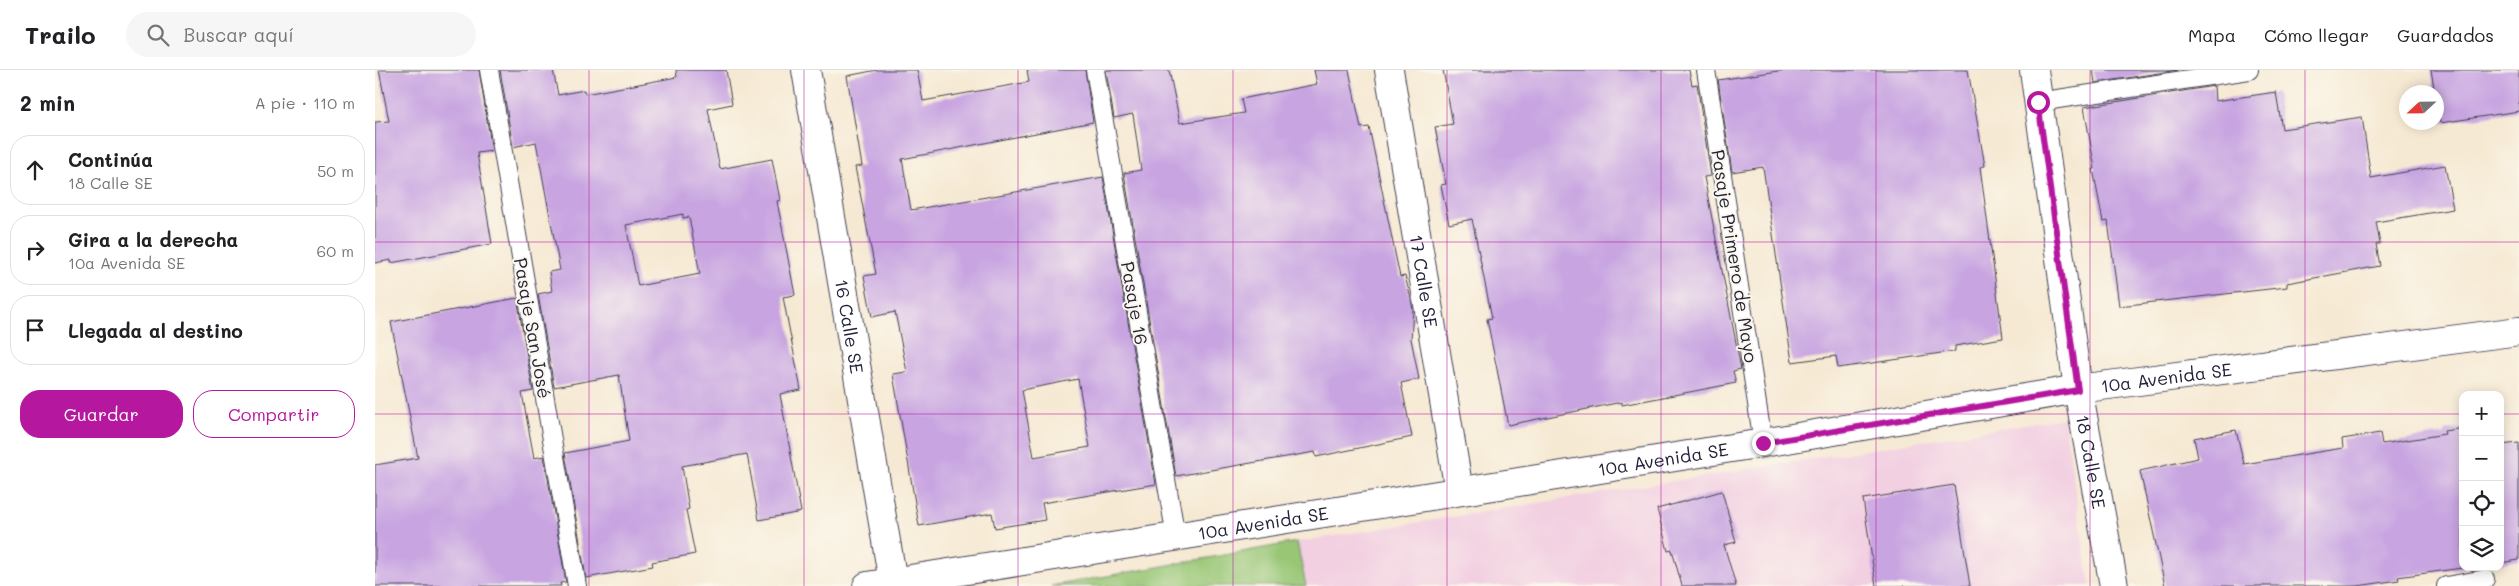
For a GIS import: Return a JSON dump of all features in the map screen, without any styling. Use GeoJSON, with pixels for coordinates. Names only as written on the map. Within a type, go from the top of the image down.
{"type":"FeatureCollection","features":[{"type":"Feature","properties":{"kind":"street","name":"16 Calle SE"},"geometry":{"type":"LineString","coordinates":[[805,70],[880,584]]}},
{"type":"Feature","properties":{"kind":"street","name":"17 Calle SE"},"geometry":{"type":"LineString","coordinates":[[1389,70],[1459,491]]}},
{"type":"Feature","properties":{"kind":"street","name":"18 Calle SE"},"geometry":{"type":"LineString","coordinates":[[2034,70],[2078,390],[2114,586]]}},
{"type":"Feature","properties":{"kind":"street","name":"10a Avenida SE"},"geometry":{"type":"LineString","coordinates":[[880,584],[1763,443],[2078,390],[2519,331]]}},
{"type":"Feature","properties":{"kind":"lane","name":"Pasaje San José"},"geometry":{"type":"LineString","coordinates":[[489,70],[577,586]]}},
{"type":"Feature","properties":{"kind":"lane","name":"Pasaje 16"},"geometry":{"type":"LineString","coordinates":[[1095,70],[1176,537]]}},
{"type":"Feature","properties":{"kind":"lane","name":"Pasaje Primero de Mayo"},"geometry":{"type":"LineString","coordinates":[[1706,70],[1763,443]]}},
{"type":"Feature","properties":{"kind":"lane"},"geometry":{"type":"LineString","coordinates":[[2038,102],[2249,70]]}},
{"type":"Feature","properties":{"kind":"lane"},"geometry":{"type":"LineString","coordinates":[[2446,586],[2485,579]]}},
{"type":"Feature","properties":{"kind":"shaded area"},"geometry":{"type":"Polygon","coordinates":[[[2064,418],[2090,586],[1306,586],[1297,542],[2064,418]]]}},
{"type":"Feature","properties":{"kind":"green space"},"geometry":{"type":"Polygon","coordinates":[[[1297,542],[1306,586],[1051,586],[1297,542]]]}},
{"type":"Feature","properties":{"kind":"building"},"geometry":{"type":"Polygon","coordinates":[[[379,70],[479,70],[492,151],[477,153],[492,244],[391,263],[391,260],[375,263],[375,122],[389,121],[379,70]]]}},
{"type":"Feature","properties":{"kind":"building"},"geometry":{"type":"Polygon","coordinates":[[[500,70],[553,70],[558,95],[584,90],[585,94],[677,77],[676,70],[726,70],[732,104],[708,109],[720,169],[772,159],[780,200],[777,201],[795,295],[783,297],[801,390],[780,394],[801,512],[759,520],[747,454],[682,466],[689,509],[686,510],[695,554],[652,562],[653,566],[586,578],[565,453],[629,441],[619,375],[554,387],[538,294],[552,291],[549,272],[560,270],[536,142],[513,147],[500,70]],[[683,214],[626,225],[638,286],[700,274],[689,217],[683,218],[683,214]]]}},
{"type":"Feature","properties":{"kind":"building"},"geometry":{"type":"Polygon","coordinates":[[[877,70],[917,70],[923,101],[1029,82],[1027,70],[1085,70],[1093,122],[902,159],[911,210],[1103,177],[1156,484],[1042,503],[1045,520],[995,528],[992,513],[919,526],[893,374],[907,372],[895,312],[872,317],[864,276],[876,274],[855,167],[862,166],[847,76],[877,70]],[[1078,379],[1022,390],[1034,457],[1090,447],[1078,379]]]}},
{"type":"Feature","properties":{"kind":"building"},"geometry":{"type":"Polygon","coordinates":[[[1106,70],[1169,70],[1180,123],[1244,113],[1241,99],[1317,84],[1314,70],[1349,70],[1361,128],[1369,127],[1400,277],[1405,276],[1413,310],[1411,339],[1419,379],[1401,383],[1412,437],[1316,457],[1315,452],[1176,476],[1124,173],[1141,170],[1133,114],[1114,118],[1106,70]]]}},
{"type":"Feature","properties":{"kind":"building"},"geometry":{"type":"Polygon","coordinates":[[[1443,70],[1689,70],[1692,85],[1697,84],[1711,176],[1704,177],[1741,369],[1733,371],[1736,383],[1622,405],[1622,402],[1508,425],[1487,319],[1492,318],[1472,219],[1449,224],[1441,185],[1446,184],[1435,127],[1453,124],[1443,70]]]}},
{"type":"Feature","properties":{"kind":"building"},"geometry":{"type":"Polygon","coordinates":[[[1785,70],[1968,70],[1985,166],[1980,167],[2003,338],[1955,346],[1955,351],[1838,368],[1836,356],[1792,362],[1763,167],[1732,172],[1718,80],[1785,70]]]}},
{"type":"Feature","properties":{"kind":"building"},"geometry":{"type":"Polygon","coordinates":[[[2093,70],[2178,70],[2095,83],[2093,70]]]}},
{"type":"Feature","properties":{"kind":"building"},"geometry":{"type":"Polygon","coordinates":[[[2431,70],[2519,70],[2519,111],[2444,122],[2444,85],[2434,85],[2431,70]]]}},
{"type":"Feature","properties":{"kind":"building"},"geometry":{"type":"Polygon","coordinates":[[[2214,86],[2215,101],[2276,92],[2282,129],[2362,117],[2371,178],[2445,165],[2453,209],[2376,222],[2380,244],[2376,244],[2380,266],[2287,283],[2287,287],[2119,306],[2108,221],[2103,222],[2084,107],[2214,86]]]}},
{"type":"Feature","properties":{"kind":"building"},"geometry":{"type":"Polygon","coordinates":[[[517,298],[533,391],[522,393],[534,458],[544,456],[566,582],[560,583],[561,586],[375,586],[375,465],[418,458],[391,322],[517,298]]]}},
{"type":"Feature","properties":{"kind":"building"},"geometry":{"type":"Polygon","coordinates":[[[2459,429],[2459,568],[2398,577],[2399,580],[2357,586],[2165,586],[2140,471],[2198,458],[2194,438],[2236,430],[2244,464],[2343,448],[2342,439],[2380,433],[2382,444],[2445,434],[2444,431],[2459,429]]]}},
{"type":"Feature","properties":{"kind":"building"},"geometry":{"type":"Polygon","coordinates":[[[2519,443],[2519,560],[2504,562],[2504,481],[2504,445],[2519,443]]]}},
{"type":"Feature","properties":{"kind":"building"},"geometry":{"type":"Polygon","coordinates":[[[1954,485],[1970,586],[1876,586],[1863,499],[1954,485]]]}},
{"type":"Feature","properties":{"kind":"building"},"geometry":{"type":"Polygon","coordinates":[[[1722,491],[1736,542],[1724,545],[1736,586],[1682,586],[1672,550],[1668,551],[1657,509],[1722,491]]]}},
{"type":"Feature","properties":{"kind":"route"},"geometry":{"type":"LineString","coordinates":[[1763,443],[2078,390],[2038,102]]}}]}
